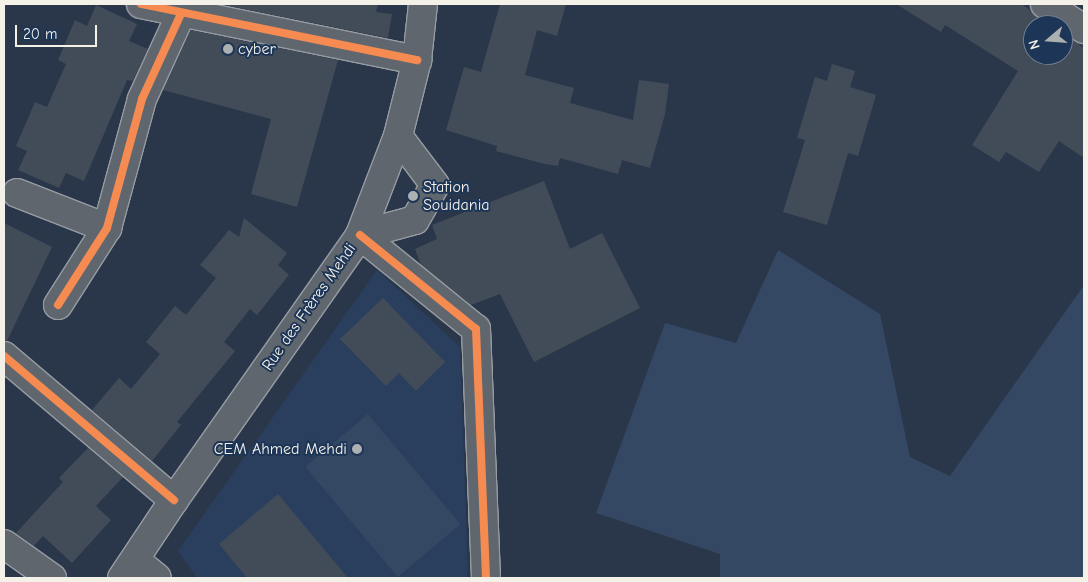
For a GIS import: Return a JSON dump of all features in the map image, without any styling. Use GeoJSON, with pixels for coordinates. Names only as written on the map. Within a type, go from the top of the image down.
{"type":"FeatureCollection","features":[{"type":"Feature","properties":{"kind":"street"},"geometry":{"type":"LineString","coordinates":[[141,4],[181,14],[417,60]]}},
{"type":"Feature","properties":{"kind":"street","name":"Rue des Frères Mehdi"},"geometry":{"type":"LineString","coordinates":[[129,569],[174,500],[360,235],[398,136],[417,60],[423,4]]}},
{"type":"Feature","properties":{"kind":"street"},"geometry":{"type":"LineString","coordinates":[[1045,4],[1084,29]]}},
{"type":"Feature","properties":{"kind":"street"},"geometry":{"type":"LineString","coordinates":[[58,305],[106,228],[142,100],[181,14]]}},
{"type":"Feature","properties":{"kind":"street"},"geometry":{"type":"LineString","coordinates":[[360,235],[415,220],[435,185],[398,136]]}},
{"type":"Feature","properties":{"kind":"street"},"geometry":{"type":"LineString","coordinates":[[17,192],[106,228]]}},
{"type":"Feature","properties":{"kind":"street"},"geometry":{"type":"LineString","coordinates":[[360,235],[476,329],[486,578]]}},
{"type":"Feature","properties":{"kind":"street"},"geometry":{"type":"LineString","coordinates":[[4,356],[174,500]]}},
{"type":"Feature","properties":{"kind":"street"},"geometry":{"type":"LineString","coordinates":[[4,544],[52,578]]}},
{"type":"Feature","properties":{"kind":"street"},"geometry":{"type":"LineString","coordinates":[[129,569],[157,578]]}},
{"type":"Feature","properties":{"kind":"shaded area"},"geometry":{"type":"Polygon","coordinates":[[[778,250],[880,314],[910,457],[950,476],[1084,285],[1084,578],[720,578],[720,554],[596,513],[665,323],[736,343],[778,250]]]}},
{"type":"Feature","properties":{"kind":"shaded area","name":"CEM Ahmed Mehdi"},"geometry":{"type":"Polygon","coordinates":[[[377,270],[460,347],[468,578],[197,578],[178,551],[377,270]]]}},
{"type":"Feature","properties":{"kind":"shaded area"},"geometry":{"type":"Polygon","coordinates":[[[368,414],[461,524],[398,577],[305,467],[368,414]]]}},
{"type":"Feature","properties":{"kind":"building"},"geometry":{"type":"Polygon","coordinates":[[[218,4],[378,4],[376,12],[392,14],[388,38],[218,4]]]}},
{"type":"Feature","properties":{"kind":"building"},"geometry":{"type":"Polygon","coordinates":[[[500,4],[566,4],[557,36],[537,30],[525,75],[574,88],[570,103],[633,120],[639,80],[669,84],[665,114],[650,168],[622,160],[618,174],[560,158],[558,166],[545,164],[496,151],[497,146],[446,130],[464,67],[481,72],[500,4]]]}},
{"type":"Feature","properties":{"kind":"building"},"geometry":{"type":"Polygon","coordinates":[[[896,4],[1022,4],[1036,15],[1023,15],[1023,65],[1073,65],[1073,41],[1084,48],[1084,158],[1059,141],[1039,172],[1006,152],[999,162],[972,145],[1018,71],[945,25],[941,32],[896,4]]]}},
{"type":"Feature","properties":{"kind":"building"},"geometry":{"type":"Polygon","coordinates":[[[96,5],[137,24],[129,41],[148,49],[133,81],[127,80],[84,181],[66,173],[59,188],[18,170],[27,151],[16,146],[35,102],[47,107],[66,64],[58,60],[75,20],[87,26],[96,5]]]}},
{"type":"Feature","properties":{"kind":"building"},"geometry":{"type":"Polygon","coordinates":[[[191,30],[338,60],[297,207],[251,194],[271,119],[163,90],[191,30]]]}},
{"type":"Feature","properties":{"kind":"building"},"geometry":{"type":"Polygon","coordinates":[[[832,64],[855,71],[850,87],[876,95],[858,156],[848,153],[827,225],[783,212],[805,140],[797,138],[815,77],[827,81],[832,64]]]}},
{"type":"Feature","properties":{"kind":"building"},"geometry":{"type":"Polygon","coordinates":[[[544,181],[570,249],[602,233],[640,308],[534,362],[500,294],[471,305],[421,265],[415,249],[437,239],[432,225],[544,181]]]}},
{"type":"Feature","properties":{"kind":"building"},"geometry":{"type":"Polygon","coordinates":[[[244,218],[287,253],[278,265],[289,275],[257,315],[250,309],[224,342],[235,351],[177,422],[181,425],[152,461],[92,410],[119,378],[131,389],[160,354],[146,342],[175,306],[186,315],[216,278],[200,265],[229,230],[239,237],[244,218]]]}},
{"type":"Feature","properties":{"kind":"building"},"geometry":{"type":"Polygon","coordinates":[[[4,223],[52,247],[7,341],[4,341],[4,223]]]}},
{"type":"Feature","properties":{"kind":"building"},"geometry":{"type":"Polygon","coordinates":[[[383,298],[445,362],[416,391],[399,373],[386,386],[340,339],[383,298]]]}},
{"type":"Feature","properties":{"kind":"building"},"geometry":{"type":"Polygon","coordinates":[[[88,448],[123,477],[96,506],[111,520],[72,563],[43,536],[34,546],[16,533],[63,482],[59,478],[88,448]]]}},
{"type":"Feature","properties":{"kind":"building"},"geometry":{"type":"Polygon","coordinates":[[[278,494],[348,578],[247,578],[219,544],[278,494]]]}},
{"type":"Feature","properties":{"kind":"cycle path"},"geometry":{"type":"LineString","coordinates":[[141,4],[417,60]]}},
{"type":"Feature","properties":{"kind":"cycle path"},"geometry":{"type":"LineString","coordinates":[[58,305],[107,228],[142,99],[181,14]]}},
{"type":"Feature","properties":{"kind":"cycle path"},"geometry":{"type":"LineString","coordinates":[[360,235],[476,329],[486,578]]}},
{"type":"Feature","properties":{"kind":"cycle path"},"geometry":{"type":"LineString","coordinates":[[4,356],[174,500]]}},
{"type":"Feature","properties":{"kind":"place","name":"cyber"},"geometry":{"type":"Point","coordinates":[228,49]}},
{"type":"Feature","properties":{"kind":"place","name":"Station Souidania"},"geometry":{"type":"Point","coordinates":[413,196]}},
{"type":"Feature","properties":{"kind":"place","name":"CEM Ahmed Mehdi"},"geometry":{"type":"Point","coordinates":[357,449]}}]}
